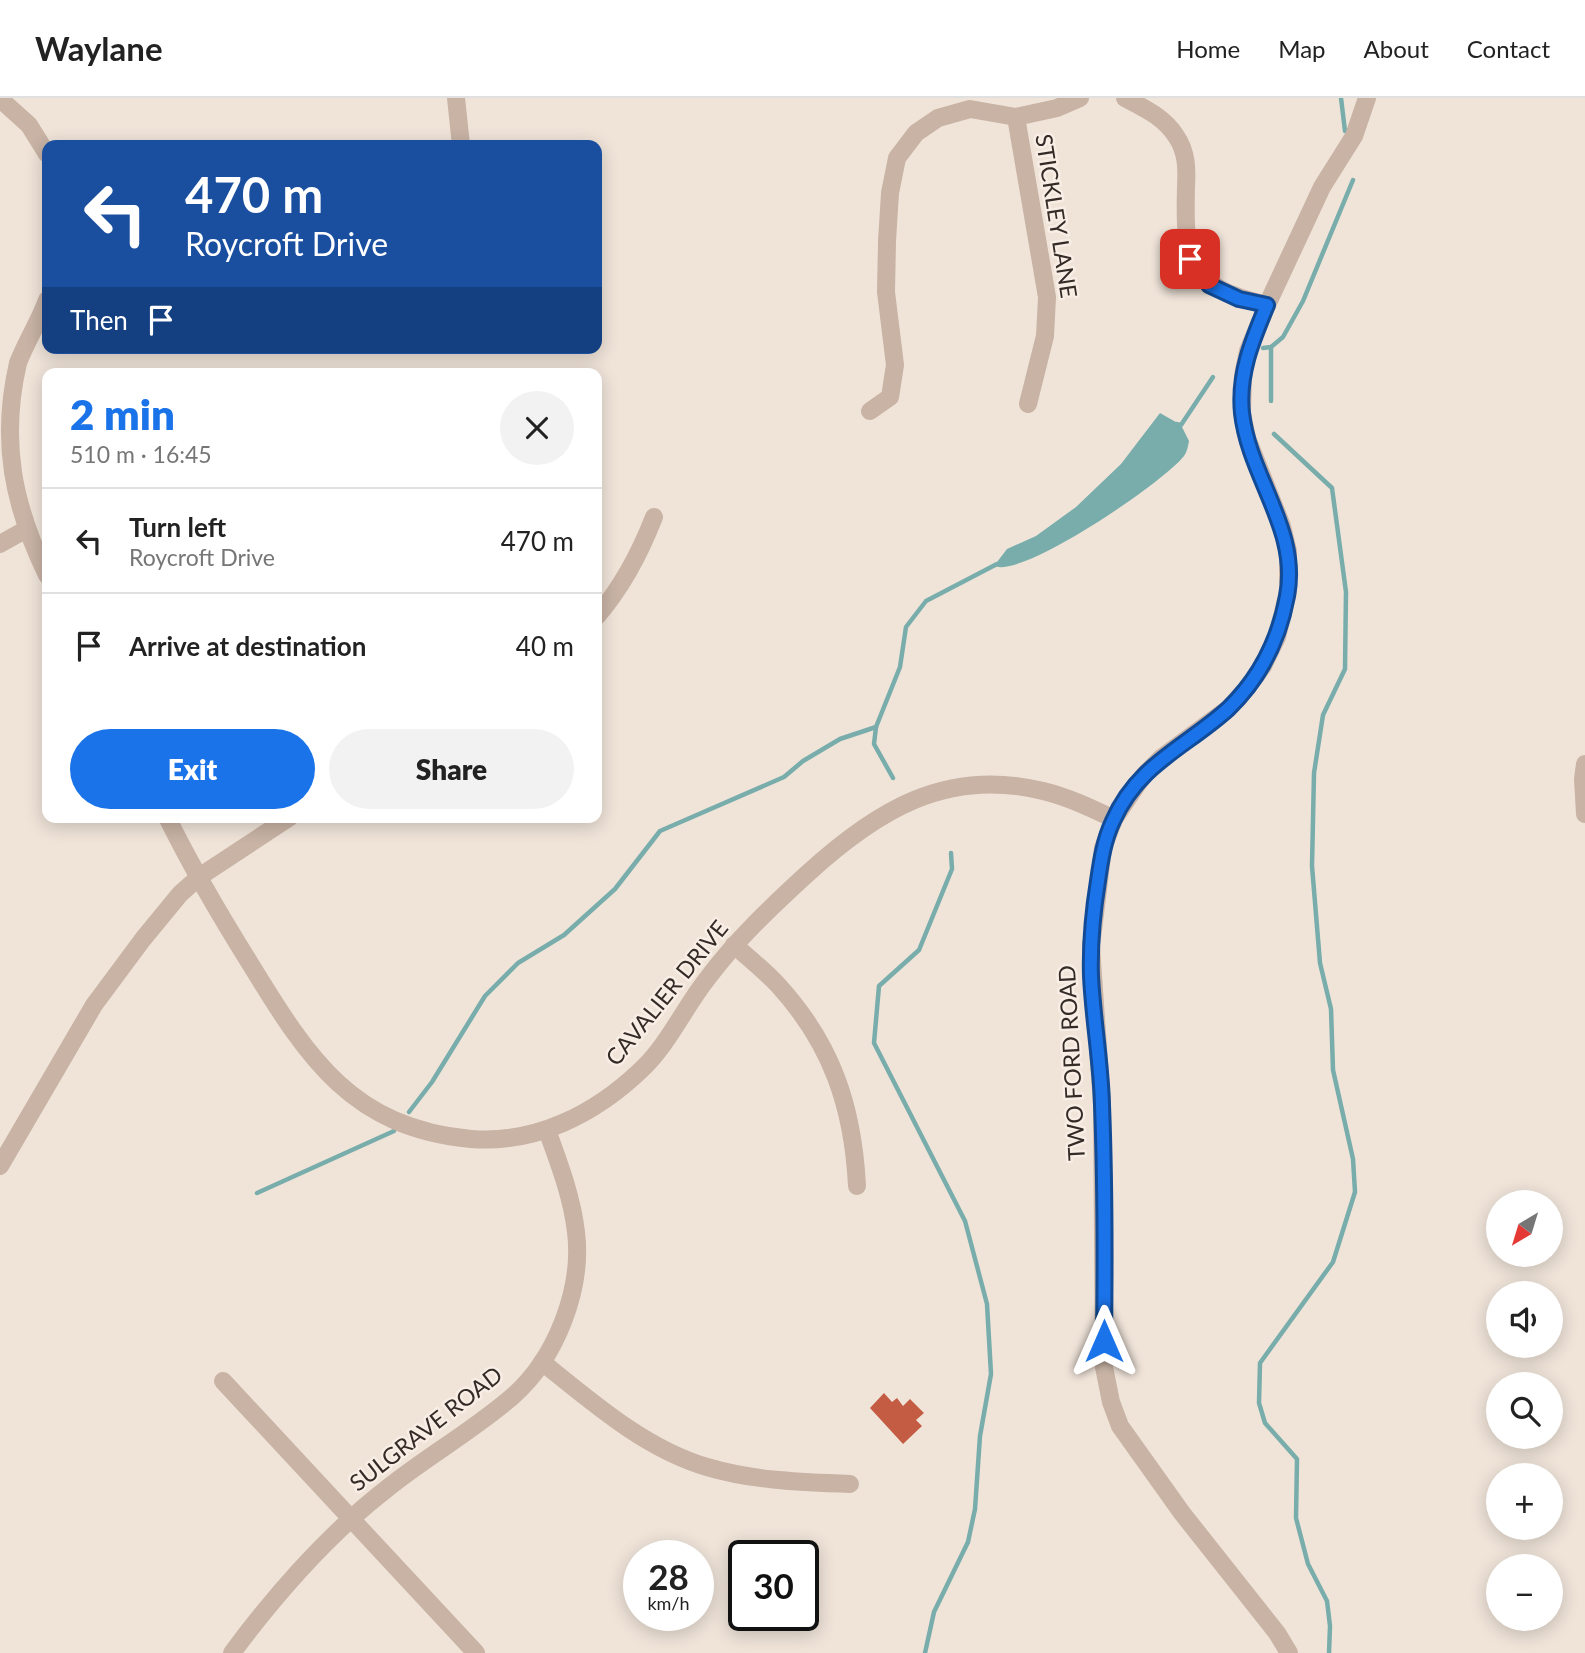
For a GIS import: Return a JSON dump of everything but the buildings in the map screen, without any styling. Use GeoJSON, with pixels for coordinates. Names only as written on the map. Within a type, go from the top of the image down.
{"type":"FeatureCollection","features":[{"type":"Feature","properties":{"kind":"street"},"geometry":{"type":"LineString","coordinates":[[457,98],[461,140]]}},
{"type":"Feature","properties":{"kind":"street"},"geometry":{"type":"LineString","coordinates":[[870,411],[890,397],[895,365],[886,292],[890,193],[897,158],[916,133],[938,118],[970,109],[1016,117],[1057,108],[1080,98]]}},
{"type":"Feature","properties":{"kind":"street"},"geometry":{"type":"LineString","coordinates":[[1125,98],[1158,115],[1177,136],[1187,161],[1185,233],[1190,259],[1209,285],[1239,299],[1267,305]]}},
{"type":"Feature","properties":{"kind":"street","name":"TWO FORD ROAD"},"geometry":{"type":"LineString","coordinates":[[1289,1653],[1277,1633],[1146,1465],[1120,1426],[1111,1402],[1104,1367],[1102,1105],[1091,947],[1103,848],[1114,818],[1143,776],[1161,758],[1216,718],[1247,688],[1263,666],[1277,637],[1290,574],[1288,551],[1282,526],[1247,438],[1242,413],[1243,375],[1248,351],[1267,305],[1322,187],[1354,136],[1367,98]]}},
{"type":"Feature","properties":{"kind":"street"},"geometry":{"type":"LineString","coordinates":[[0,99],[29,125],[42,146]]}},
{"type":"Feature","properties":{"kind":"street","name":"STICKLEY LANE"},"geometry":{"type":"LineString","coordinates":[[1016,117],[1047,297],[1045,336],[1028,404]]}},
{"type":"Feature","properties":{"kind":"street"},"geometry":{"type":"LineString","coordinates":[[42,311],[19,361],[5,414],[8,469],[15,500],[25,530],[42,565]]}},
{"type":"Feature","properties":{"kind":"street"},"geometry":{"type":"LineString","coordinates":[[602,609],[631,570],[654,517]]}},
{"type":"Feature","properties":{"kind":"street"},"geometry":{"type":"LineString","coordinates":[[0,544],[25,530]]}},
{"type":"Feature","properties":{"kind":"street"},"geometry":{"type":"LineString","coordinates":[[1585,764],[1585,814]]}},
{"type":"Feature","properties":{"kind":"street","name":"CAVALIER DRIVE"},"geometry":{"type":"LineString","coordinates":[[170,823],[199,877],[299,1041],[321,1068],[367,1107],[393,1121],[449,1137],[504,1139],[547,1130],[573,1119],[623,1087],[644,1068],[662,1046],[707,979],[734,945],[776,902],[857,832],[888,811],[918,796],[941,789],[969,785],[1015,785],[1065,797],[1114,818]]}},
{"type":"Feature","properties":{"kind":"street"},"geometry":{"type":"LineString","coordinates":[[0,1166],[108,986],[143,939],[180,894],[199,877],[281,823]]}},
{"type":"Feature","properties":{"kind":"street"},"geometry":{"type":"LineString","coordinates":[[734,945],[776,983],[817,1035],[842,1090],[851,1126],[857,1186]]}},
{"type":"Feature","properties":{"kind":"street","name":"SULGRAVE ROAD"},"geometry":{"type":"LineString","coordinates":[[232,1653],[290,1580],[351,1518],[514,1395],[542,1362],[559,1331],[567,1309],[577,1262],[574,1216],[565,1179],[547,1130]]}},
{"type":"Feature","properties":{"kind":"street"},"geometry":{"type":"LineString","coordinates":[[542,1362],[598,1406],[676,1456],[736,1475],[850,1484]]}},
{"type":"Feature","properties":{"kind":"street"},"geometry":{"type":"LineString","coordinates":[[223,1381],[476,1653]]}},
{"type":"Feature","properties":{"kind":"water"},"geometry":{"type":"Polygon","coordinates":[[[1160,413],[1181,425],[1189,441],[1185,454],[1171,469],[1122,506],[1061,544],[1009,566],[994,566],[1007,549],[1036,536],[1076,507],[1121,464],[1160,413]]]}},
{"type":"Feature","properties":{"kind":"waterway"},"geometry":{"type":"LineString","coordinates":[[1341,98],[1345,131]]}},
{"type":"Feature","properties":{"kind":"waterway"},"geometry":{"type":"LineString","coordinates":[[1263,348],[1271,347],[1283,337],[1303,301],[1353,180]]}},
{"type":"Feature","properties":{"kind":"waterway"},"geometry":{"type":"LineString","coordinates":[[1271,347],[1271,401]]}},
{"type":"Feature","properties":{"kind":"waterway"},"geometry":{"type":"LineString","coordinates":[[1176,424],[1181,425],[1213,377]]}},
{"type":"Feature","properties":{"kind":"waterway"},"geometry":{"type":"LineString","coordinates":[[1274,434],[1332,488],[1346,592],[1345,669],[1323,715],[1314,773],[1312,866],[1320,963],[1331,1009],[1333,1070],[1353,1159],[1355,1192],[1333,1262],[1260,1363],[1259,1403],[1265,1423],[1297,1459],[1296,1518],[1308,1564],[1327,1601],[1329,1653]]}},
{"type":"Feature","properties":{"kind":"waterway"},"geometry":{"type":"LineString","coordinates":[[893,778],[874,744],[876,727],[900,667],[906,627],[926,601],[997,564]]}},
{"type":"Feature","properties":{"kind":"waterway"},"geometry":{"type":"LineString","coordinates":[[409,1112],[432,1082],[485,996],[518,963],[564,935],[615,889],[660,831],[784,777],[803,761],[840,739],[876,727]]}},
{"type":"Feature","properties":{"kind":"waterway"},"geometry":{"type":"LineString","coordinates":[[925,1653],[934,1612],[968,1542],[975,1509],[980,1436],[991,1374],[987,1304],[965,1221],[874,1043],[879,986],[919,950],[952,869],[951,853]]}},
{"type":"Feature","properties":{"kind":"waterway"},"geometry":{"type":"LineString","coordinates":[[257,1193],[394,1131]]}},
{"type":"Feature","properties":{"kind":"route"},"geometry":{"type":"LineString","coordinates":[[1104,1341],[1102,1105],[1097,1022],[1091,978],[1094,904],[1103,848],[1114,818],[1143,776],[1161,758],[1229,708],[1263,666],[1283,617],[1290,574],[1282,526],[1247,438],[1242,413],[1243,375],[1248,351],[1267,305],[1239,299],[1209,285],[1190,259]]}}]}
